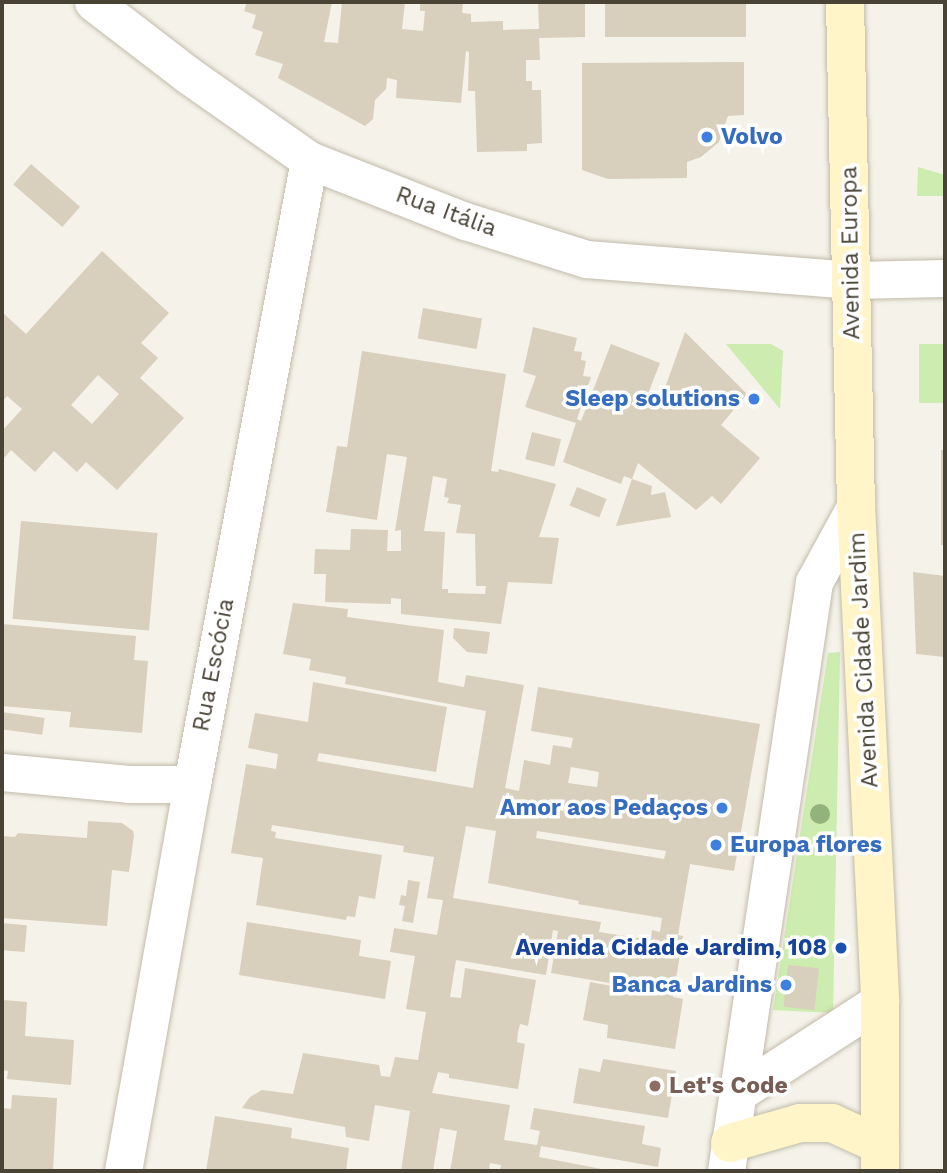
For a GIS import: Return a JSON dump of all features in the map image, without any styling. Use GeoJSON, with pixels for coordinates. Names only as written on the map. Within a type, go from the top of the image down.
{"type":"FeatureCollection","features":[{"type":"Feature","properties":{"kind":"main road","name":"Avenida Europa"},"geometry":{"type":"LineString","coordinates":[[845,2],[856,505]]}},
{"type":"Feature","properties":{"kind":"main road","name":"Avenida Cidade Jardim"},"geometry":{"type":"LineString","coordinates":[[856,505],[880,1001],[880,1158]]}},
{"type":"Feature","properties":{"kind":"main road"},"geometry":{"type":"LineString","coordinates":[[728,1157],[800,1123],[832,1123],[880,1158]]}},
{"type":"Feature","properties":{"kind":"street","name":"Rua Itália"},"geometry":{"type":"LineString","coordinates":[[93,2],[188,75],[309,160],[465,221],[586,259],[852,280],[945,278]]}},
{"type":"Feature","properties":{"kind":"street","name":"Rua Escócia"},"geometry":{"type":"LineString","coordinates":[[123,1171],[192,784],[309,160]]}},
{"type":"Feature","properties":{"kind":"street","name":"Avenida Cidade Jardim"},"geometry":{"type":"LineString","coordinates":[[728,1157],[814,582],[856,505]]}},
{"type":"Feature","properties":{"kind":"street"},"geometry":{"type":"LineString","coordinates":[[2,772],[128,784],[192,784]]}},
{"type":"Feature","properties":{"kind":"street"},"geometry":{"type":"LineString","coordinates":[[738,1093],[880,1001]]}},
{"type":"Feature","properties":{"kind":"green space"},"geometry":{"type":"Polygon","coordinates":[[[918,167],[945,175],[945,196],[917,196],[918,167]]]}},
{"type":"Feature","properties":{"kind":"green space"},"geometry":{"type":"Polygon","coordinates":[[[726,344],[771,344],[783,351],[780,409],[726,344]]]}},
{"type":"Feature","properties":{"kind":"green space"},"geometry":{"type":"Polygon","coordinates":[[[919,344],[945,344],[945,403],[919,403],[919,344]]]}},
{"type":"Feature","properties":{"kind":"green space"},"geometry":{"type":"Polygon","coordinates":[[[840,652],[833,1013],[773,1010],[828,653],[840,652]]]}},
{"type":"Feature","properties":{"kind":"building"},"geometry":{"type":"Polygon","coordinates":[[[247,2],[332,2],[324,42],[338,43],[342,2],[405,2],[402,29],[423,31],[425,11],[420,11],[420,2],[463,3],[462,13],[471,14],[471,22],[503,21],[503,30],[539,29],[538,2],[585,2],[585,37],[539,38],[540,60],[526,60],[526,81],[532,81],[532,90],[541,90],[542,143],[527,144],[527,151],[477,152],[475,91],[468,91],[469,52],[466,51],[461,103],[396,98],[397,80],[387,78],[386,89],[375,100],[373,119],[365,126],[278,78],[283,64],[255,55],[263,32],[252,28],[256,15],[244,11],[247,2]]]}},
{"type":"Feature","properties":{"kind":"building"},"geometry":{"type":"Polygon","coordinates":[[[605,2],[746,2],[746,37],[605,37],[605,2]]]}},
{"type":"Feature","properties":{"kind":"building"},"geometry":{"type":"Polygon","coordinates":[[[744,62],[744,115],[728,116],[719,142],[701,157],[687,162],[687,178],[608,179],[582,170],[582,63],[744,62]]]}},
{"type":"Feature","properties":{"kind":"building"},"geometry":{"type":"Polygon","coordinates":[[[31,164],[80,207],[62,227],[13,184],[31,164]]]}},
{"type":"Feature","properties":{"kind":"building"},"geometry":{"type":"Polygon","coordinates":[[[102,251],[169,313],[141,343],[158,358],[140,378],[184,418],[117,490],[86,462],[77,472],[54,451],[35,472],[11,450],[2,460],[2,431],[22,409],[7,396],[2,402],[2,312],[26,334],[102,251]],[[98,375],[71,405],[92,424],[119,394],[98,375]]]}},
{"type":"Feature","properties":{"kind":"building"},"geometry":{"type":"Polygon","coordinates":[[[423,308],[482,318],[477,349],[418,339],[423,308]]]}},
{"type":"Feature","properties":{"kind":"building"},"geometry":{"type":"Polygon","coordinates":[[[533,327],[577,338],[574,351],[582,352],[581,360],[586,361],[583,376],[591,377],[577,419],[581,421],[611,344],[660,363],[644,404],[657,410],[685,332],[747,394],[721,425],[760,458],[721,504],[712,496],[696,510],[638,463],[632,479],[624,476],[621,484],[563,462],[576,423],[525,407],[536,376],[523,372],[533,327]]]}},
{"type":"Feature","properties":{"kind":"building"},"geometry":{"type":"Polygon","coordinates":[[[362,351],[506,374],[491,471],[498,472],[499,469],[556,484],[539,537],[559,538],[552,584],[508,582],[501,624],[401,614],[401,599],[391,598],[391,604],[325,602],[326,574],[314,574],[315,549],[350,550],[351,529],[388,530],[387,551],[401,551],[401,530],[395,531],[407,457],[387,454],[377,520],[326,512],[337,446],[347,447],[362,351]],[[433,476],[424,531],[445,532],[442,589],[448,589],[448,593],[485,594],[486,586],[476,586],[475,534],[456,533],[461,505],[447,503],[449,498],[444,497],[447,479],[433,476]]]}},
{"type":"Feature","properties":{"kind":"building"},"geometry":{"type":"Polygon","coordinates":[[[532,432],[561,439],[554,466],[525,459],[532,432]]]}},
{"type":"Feature","properties":{"kind":"building"},"geometry":{"type":"Polygon","coordinates":[[[941,450],[945,450],[945,545],[941,545],[941,450]]]}},
{"type":"Feature","properties":{"kind":"building"},"geometry":{"type":"Polygon","coordinates":[[[632,479],[652,486],[651,495],[665,492],[671,517],[616,526],[632,479]]]}},
{"type":"Feature","properties":{"kind":"building"},"geometry":{"type":"Polygon","coordinates":[[[577,487],[607,499],[599,518],[570,506],[577,487]]]}},
{"type":"Feature","properties":{"kind":"building"},"geometry":{"type":"Polygon","coordinates":[[[21,521],[157,533],[149,631],[12,619],[21,521]]]}},
{"type":"Feature","properties":{"kind":"building"},"geometry":{"type":"Polygon","coordinates":[[[913,572],[945,576],[945,657],[916,654],[913,572]]]}},
{"type":"Feature","properties":{"kind":"building"},"geometry":{"type":"Polygon","coordinates":[[[293,603],[348,609],[347,617],[444,630],[438,682],[464,687],[466,675],[524,685],[505,788],[519,791],[524,760],[550,765],[553,745],[571,748],[573,738],[531,731],[538,687],[760,724],[734,871],[690,864],[678,935],[683,936],[673,997],[683,999],[675,1049],[607,1038],[608,1025],[583,1020],[590,982],[656,994],[656,991],[551,973],[558,931],[553,930],[546,975],[456,960],[450,997],[461,998],[465,968],[536,980],[528,1026],[520,1024],[518,1032],[517,1042],[525,1044],[518,1089],[449,1078],[449,1074],[438,1072],[432,1093],[510,1105],[504,1140],[537,1145],[540,1131],[530,1129],[534,1108],[645,1126],[642,1144],[661,1148],[658,1167],[541,1146],[539,1157],[612,1171],[500,1171],[501,1165],[490,1163],[489,1171],[450,1171],[457,1131],[440,1128],[433,1171],[401,1171],[410,1111],[375,1105],[369,1141],[346,1137],[345,1127],[242,1108],[250,1097],[262,1090],[293,1094],[303,1053],[379,1065],[381,1076],[390,1077],[395,1057],[418,1060],[426,1012],[406,1009],[415,956],[390,952],[394,928],[437,935],[443,900],[427,898],[434,857],[403,852],[404,846],[272,825],[271,831],[276,832],[275,838],[382,855],[375,899],[359,896],[355,917],[347,916],[346,920],[256,905],[263,858],[231,853],[246,764],[276,769],[278,754],[248,748],[255,713],[308,722],[313,682],[447,707],[436,772],[319,753],[317,761],[473,788],[486,711],[345,684],[346,677],[309,670],[311,659],[283,654],[293,603]],[[571,767],[568,783],[597,787],[599,772],[571,767]],[[466,826],[453,898],[601,922],[599,932],[651,940],[652,930],[660,932],[662,918],[578,904],[579,901],[488,883],[496,831],[466,826]],[[537,831],[536,838],[664,859],[666,851],[537,831]]]}},
{"type":"Feature","properties":{"kind":"building"},"geometry":{"type":"Polygon","coordinates":[[[2,624],[136,636],[134,660],[148,661],[142,733],[69,727],[71,712],[2,706],[2,624]]]}},
{"type":"Feature","properties":{"kind":"building"},"geometry":{"type":"Polygon","coordinates":[[[454,628],[490,632],[487,654],[467,652],[453,638],[454,628]]]}},
{"type":"Feature","properties":{"kind":"building"},"geometry":{"type":"Polygon","coordinates":[[[2,712],[45,718],[42,735],[2,729],[2,712]]]}},
{"type":"Feature","properties":{"kind":"building"},"geometry":{"type":"Polygon","coordinates":[[[88,821],[122,823],[133,831],[134,835],[129,872],[112,870],[107,926],[2,918],[2,836],[15,837],[18,833],[87,838],[88,821]]]}},
{"type":"Feature","properties":{"kind":"building"},"geometry":{"type":"Polygon","coordinates":[[[408,880],[420,882],[413,923],[402,921],[405,906],[399,905],[401,895],[406,896],[408,880]]]}},
{"type":"Feature","properties":{"kind":"building"},"geometry":{"type":"Polygon","coordinates":[[[247,922],[361,940],[359,956],[391,961],[385,999],[239,975],[247,922]]]}},
{"type":"Feature","properties":{"kind":"building"},"geometry":{"type":"Polygon","coordinates":[[[2,923],[27,925],[25,952],[2,950],[2,923]]]}},
{"type":"Feature","properties":{"kind":"building"},"geometry":{"type":"Polygon","coordinates":[[[788,965],[819,968],[814,1010],[784,1007],[788,965]]]}},
{"type":"Feature","properties":{"kind":"building"},"geometry":{"type":"Polygon","coordinates":[[[3,1000],[27,1002],[25,1036],[74,1040],[71,1085],[7,1079],[8,1071],[2,1070],[3,1000]]]}},
{"type":"Feature","properties":{"kind":"building"},"geometry":{"type":"Polygon","coordinates":[[[603,1059],[676,1071],[668,1118],[573,1103],[579,1068],[600,1072],[603,1059]]]}},
{"type":"Feature","properties":{"kind":"building"},"geometry":{"type":"Polygon","coordinates":[[[12,1095],[57,1098],[53,1171],[2,1171],[2,1108],[11,1109],[12,1095]]]}},
{"type":"Feature","properties":{"kind":"building"},"geometry":{"type":"Polygon","coordinates":[[[215,1116],[292,1128],[291,1138],[349,1148],[346,1171],[206,1171],[215,1116]]]}},
{"type":"Feature","properties":{"kind":"place","name":"Volvo"},"geometry":{"type":"Point","coordinates":[707,137]}},
{"type":"Feature","properties":{"kind":"place","name":"Sleep solutions"},"geometry":{"type":"Point","coordinates":[754,399]}},
{"type":"Feature","properties":{"kind":"place","name":"Amor aos Pedaços"},"geometry":{"type":"Point","coordinates":[722,808]}},
{"type":"Feature","properties":{"kind":"place","name":"Europa flores"},"geometry":{"type":"Point","coordinates":[716,845]}},
{"type":"Feature","properties":{"kind":"place","name":"Avenida Cidade Jardim, 108"},"geometry":{"type":"Point","coordinates":[841,948]}},
{"type":"Feature","properties":{"kind":"place","name":"Banca Jardins"},"geometry":{"type":"Point","coordinates":[786,985]}},
{"type":"Feature","properties":{"kind":"place","name":"Let's Code"},"geometry":{"type":"Point","coordinates":[655,1086]}}]}
